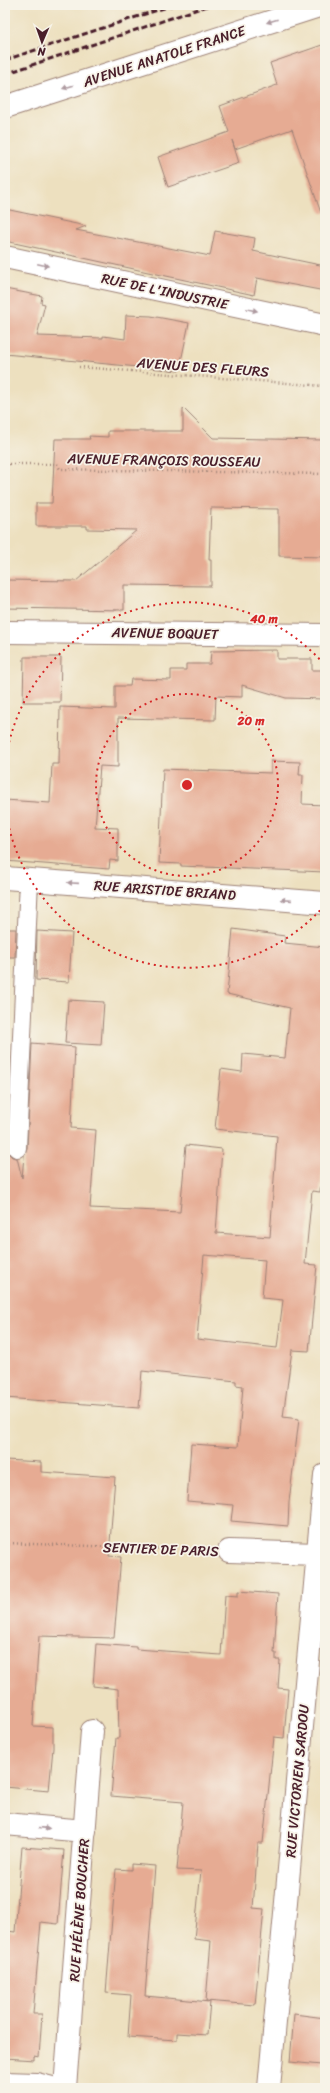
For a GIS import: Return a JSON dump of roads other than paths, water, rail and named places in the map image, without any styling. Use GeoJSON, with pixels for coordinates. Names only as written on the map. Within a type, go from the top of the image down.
{"type":"FeatureCollection","features":[{"type":"Feature","properties":{"kind":"street","name":"AVENUE ANATOLE FRANCE"},"geometry":{"type":"LineString","coordinates":[[5,107],[322,5]]}},
{"type":"Feature","properties":{"kind":"street","name":"RUE DE L'INDUSTRIE"},"geometry":{"type":"LineString","coordinates":[[5,257],[325,325]]}},
{"type":"Feature","properties":{"kind":"street","name":"AVENUE BOQUET"},"geometry":{"type":"LineString","coordinates":[[5,632],[325,635]]}},
{"type":"Feature","properties":{"kind":"street","name":"RUE ARISTIDE BRIAND"},"geometry":{"type":"LineString","coordinates":[[5,878],[325,902]]}},
{"type":"Feature","properties":{"kind":"street","name":"RUE VICTORIEN SARDOU"},"geometry":{"type":"LineString","coordinates":[[269,2088],[325,1475]]}},
{"type":"Feature","properties":{"kind":"street","name":"SENTIER DE PARIS"},"geometry":{"type":"LineString","coordinates":[[229,1551],[317,1554]]}},
{"type":"Feature","properties":{"kind":"street","name":"RUE HÉLÈNE BOUCHER"},"geometry":{"type":"LineString","coordinates":[[65,2088],[92,1731]]}},
{"type":"Feature","properties":{"kind":"street"},"geometry":{"type":"LineString","coordinates":[[5,1824],[85,1831]]}},
{"type":"Feature","properties":{"kind":"street"},"geometry":{"type":"LineString","coordinates":[[5,2083],[36,2084],[52,2088]]}},
{"type":"Feature","properties":{"kind":"lane"},"geometry":{"type":"LineString","coordinates":[[17,1148],[29,880]]}},
{"type":"Feature","properties":{"kind":"railway"},"geometry":{"type":"LineString","coordinates":[[5,60],[173,5]]}},
{"type":"Feature","properties":{"kind":"railway"},"geometry":{"type":"LineString","coordinates":[[5,74],[210,5]]}}]}
